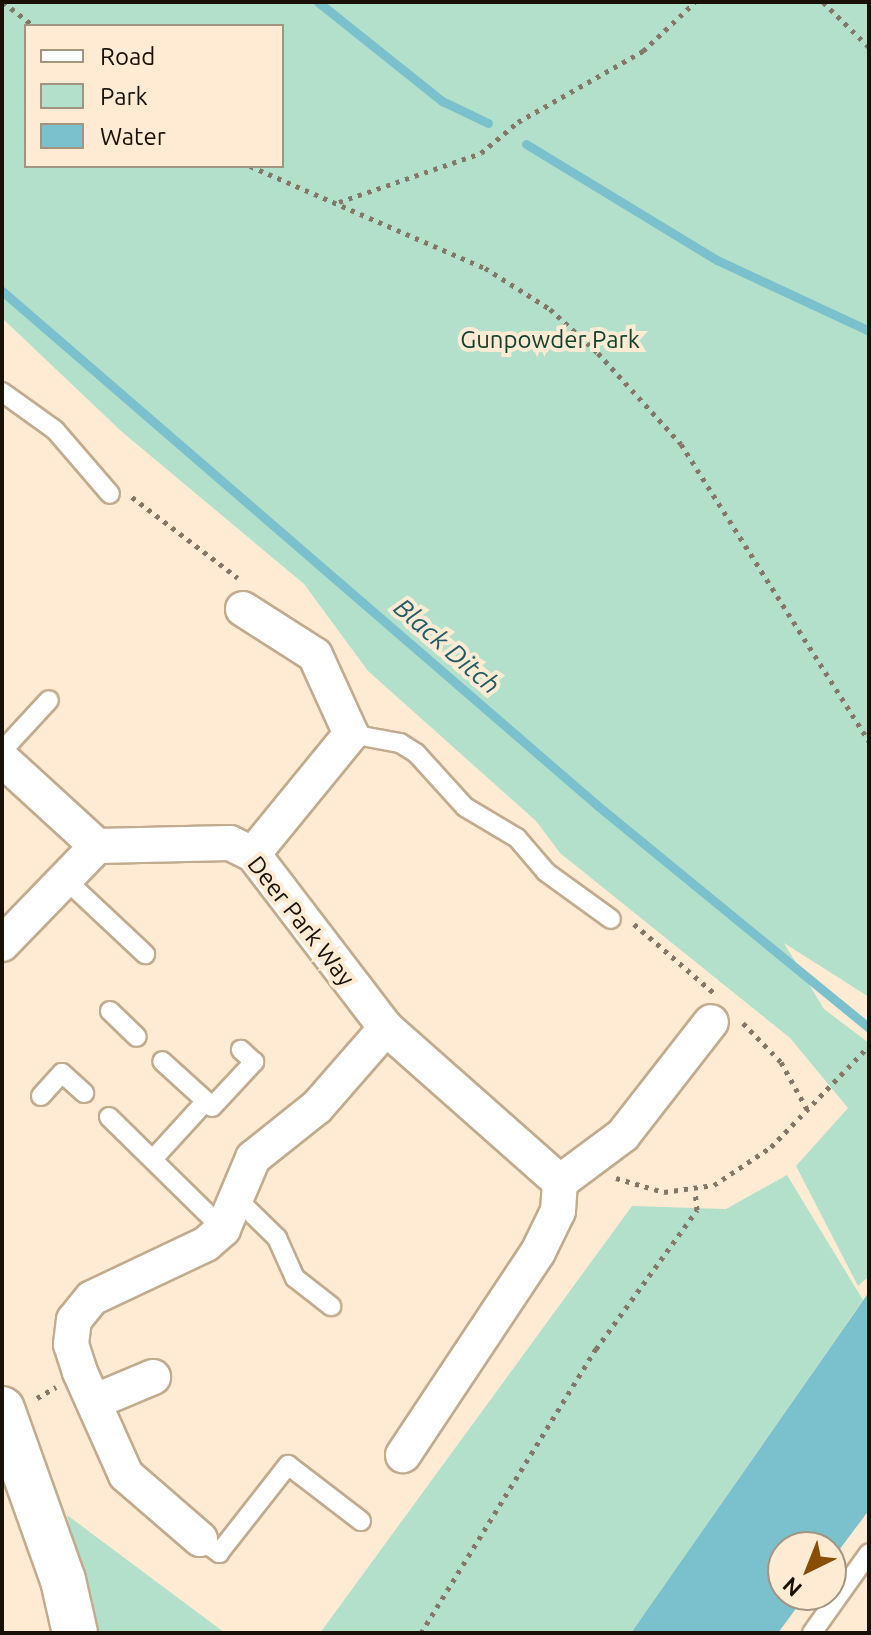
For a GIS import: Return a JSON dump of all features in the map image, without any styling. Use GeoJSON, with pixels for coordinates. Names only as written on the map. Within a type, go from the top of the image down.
{"type":"FeatureCollection","features":[{"type":"Feature","properties":{"kind":"main road"},"geometry":{"type":"LineString","coordinates":[[4,1413],[63,1580],[75,1633]]}},
{"type":"Feature","properties":{"kind":"street"},"geometry":{"type":"LineString","coordinates":[[243,609],[315,655],[351,734],[253,854]]}},
{"type":"Feature","properties":{"kind":"street"},"geometry":{"type":"LineString","coordinates":[[2,759],[97,846],[2,944]]}},
{"type":"Feature","properties":{"kind":"street","name":"Deer Park Way"},"geometry":{"type":"LineString","coordinates":[[97,846],[230,843],[253,854],[386,1028],[560,1182]]}},
{"type":"Feature","properties":{"kind":"street"},"geometry":{"type":"LineString","coordinates":[[403,1455],[538,1252],[558,1211],[560,1182],[596,1157],[638,1118],[711,1022]]}},
{"type":"Feature","properties":{"kind":"street"},"geometry":{"type":"LineString","coordinates":[[200,1539],[126,1475],[71,1344],[81,1308],[186,1257],[223,1229],[233,1195],[253,1158],[317,1107],[386,1028]]}},
{"type":"Feature","properties":{"kind":"street"},"geometry":{"type":"LineString","coordinates":[[88,1386],[153,1377]]}},
{"type":"Feature","properties":{"kind":"lane"},"geometry":{"type":"LineString","coordinates":[[2,392],[55,430],[110,494]]}},
{"type":"Feature","properties":{"kind":"lane"},"geometry":{"type":"LineString","coordinates":[[2,751],[49,700]]}},
{"type":"Feature","properties":{"kind":"lane"},"geometry":{"type":"LineString","coordinates":[[351,734],[400,743],[416,753],[465,807],[517,838],[546,872],[611,919]]}},
{"type":"Feature","properties":{"kind":"lane"},"geometry":{"type":"LineString","coordinates":[[65,879],[145,954]]}},
{"type":"Feature","properties":{"kind":"lane"},"geometry":{"type":"LineString","coordinates":[[110,1011],[137,1037]]}},
{"type":"Feature","properties":{"kind":"lane"},"geometry":{"type":"LineString","coordinates":[[162,1061],[212,1107],[254,1062],[241,1050]]}},
{"type":"Feature","properties":{"kind":"lane"},"geometry":{"type":"LineString","coordinates":[[41,1096],[62,1073],[84,1093]]}},
{"type":"Feature","properties":{"kind":"lane"},"geometry":{"type":"LineString","coordinates":[[154,1158],[206,1101]]}},
{"type":"Feature","properties":{"kind":"lane"},"geometry":{"type":"LineString","coordinates":[[109,1117],[223,1229]]}},
{"type":"Feature","properties":{"kind":"lane"},"geometry":{"type":"LineString","coordinates":[[233,1195],[277,1238],[295,1278],[331,1306]]}},
{"type":"Feature","properties":{"kind":"lane"},"geometry":{"type":"LineString","coordinates":[[200,1539],[219,1553],[288,1465],[361,1521]]}},
{"type":"Feature","properties":{"kind":"lane"},"geometry":{"type":"LineString","coordinates":[[812,1633],[869,1553]]}},
{"type":"Feature","properties":{"kind":"path"},"geometry":{"type":"LineString","coordinates":[[3,2],[31,24]]}},
{"type":"Feature","properties":{"kind":"path"},"geometry":{"type":"LineString","coordinates":[[338,203],[481,153],[518,122],[643,51],[695,2]]}},
{"type":"Feature","properties":{"kind":"path"},"geometry":{"type":"LineString","coordinates":[[823,2],[869,47]]}},
{"type":"Feature","properties":{"kind":"path"},"geometry":{"type":"LineString","coordinates":[[255,168],[485,268],[550,309],[598,353],[681,444],[869,741]]}},
{"type":"Feature","properties":{"kind":"path"},"geometry":{"type":"LineString","coordinates":[[596,1157],[613,1177],[664,1192],[695,1191],[738,1172],[771,1147],[869,1046]]}},
{"type":"Feature","properties":{"kind":"path"},"geometry":{"type":"LineString","coordinates":[[421,1633],[596,1349],[697,1210],[695,1191]]}},
{"type":"Feature","properties":{"kind":"path"},"geometry":{"type":"LineString","coordinates":[[4,1413],[88,1386]]}},
{"type":"Feature","properties":{"kind":"green space","name":"Gunpowder Park"},"geometry":{"type":"Polygon","coordinates":[[[2,2],[869,2],[869,997],[784,943],[824,1009],[869,1043],[869,1276],[858,1286],[796,1166],[848,1108],[790,1038],[560,853],[536,821],[368,671],[304,584],[121,431],[2,318],[2,2]]]}},
{"type":"Feature","properties":{"kind":"green space"},"geometry":{"type":"Polygon","coordinates":[[[787,1175],[863,1300],[631,1633],[320,1633],[632,1206],[726,1209],[787,1175]]]}},
{"type":"Feature","properties":{"kind":"green space"},"geometry":{"type":"Polygon","coordinates":[[[67,1515],[225,1633],[95,1633],[67,1515]]]}},
{"type":"Feature","properties":{"kind":"water"},"geometry":{"type":"Polygon","coordinates":[[[869,1292],[869,1510],[847,1540],[847,1531],[767,1531],[767,1611],[794,1611],[778,1633],[631,1633],[869,1292]]]}},
{"type":"Feature","properties":{"kind":"waterway"},"geometry":{"type":"LineString","coordinates":[[318,2],[442,101],[488,123]]}},
{"type":"Feature","properties":{"kind":"waterway"},"geometry":{"type":"LineString","coordinates":[[526,144],[717,260],[869,331]]}},
{"type":"Feature","properties":{"kind":"waterway","name":"Black Ditch"},"geometry":{"type":"LineString","coordinates":[[2,291],[598,806],[869,1028]]}}]}
